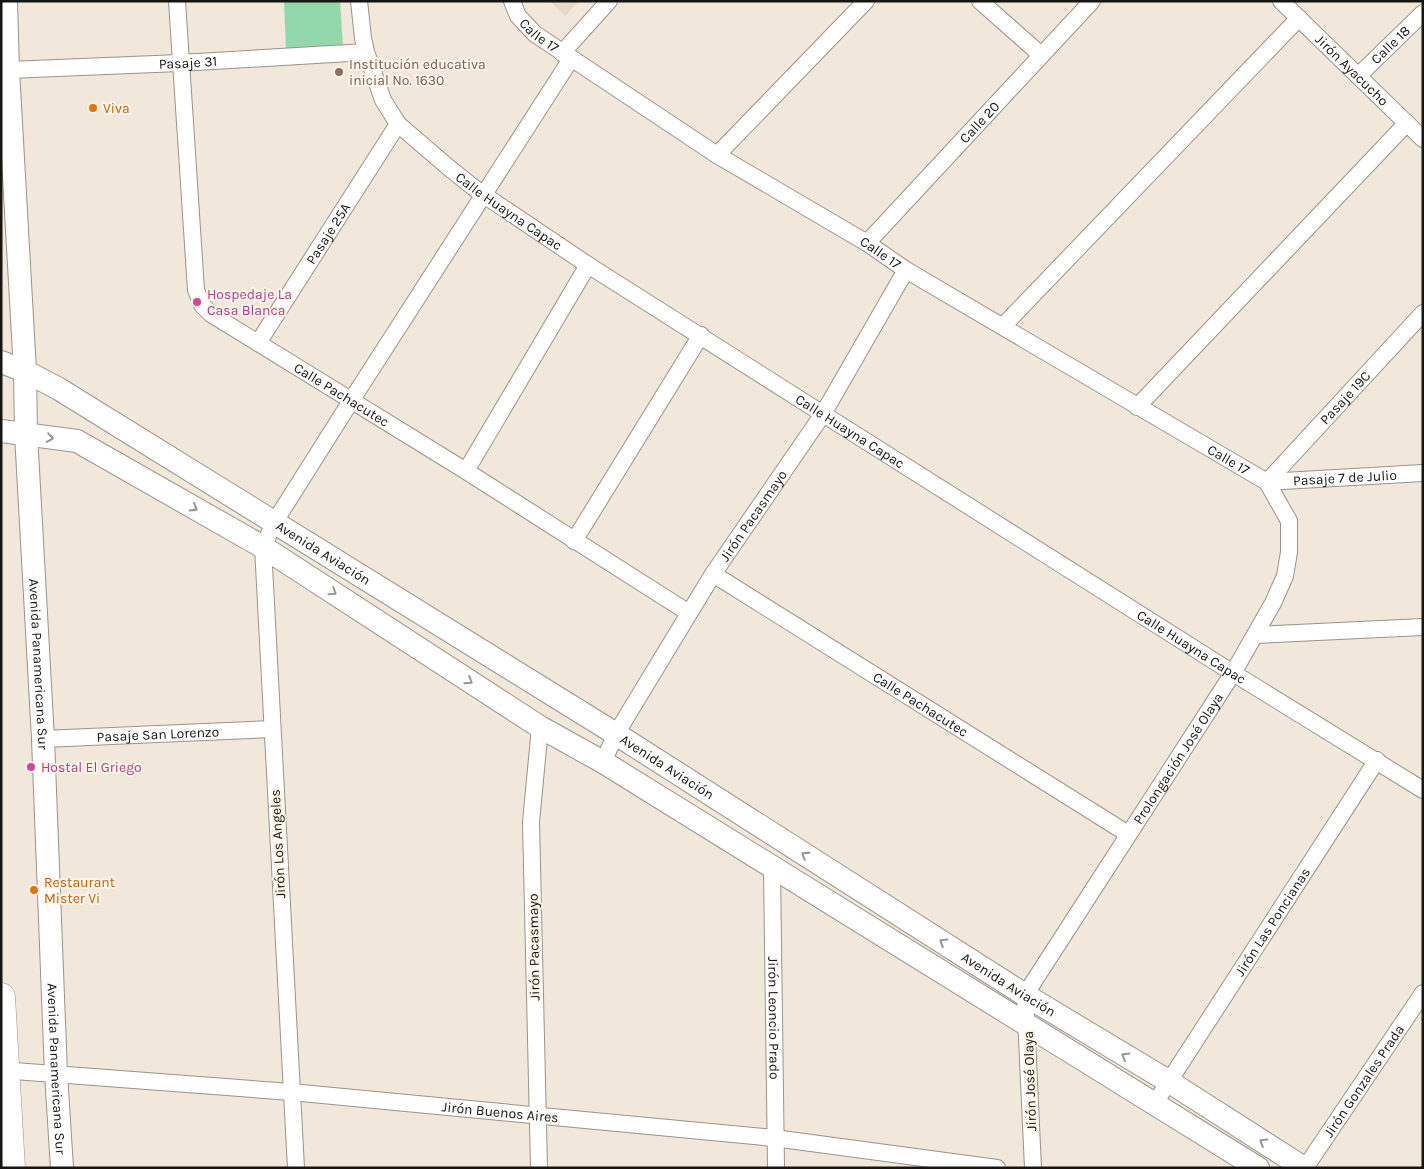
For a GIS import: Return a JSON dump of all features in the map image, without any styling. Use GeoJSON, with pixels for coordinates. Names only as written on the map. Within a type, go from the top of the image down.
{"type":"FeatureCollection","features":[{"type":"Feature","properties":{"kind":"highway"},"geometry":{"type":"LineString","coordinates":[[1,997],[11,1168]]}},
{"type":"Feature","properties":{"kind":"street","name":"Avenida Panamericana Sur"},"geometry":{"type":"LineString","coordinates":[[6,1],[8,70],[26,371],[26,434],[43,739],[56,1074],[62,1168]]}},
{"type":"Feature","properties":{"kind":"street","name":"Calle Pachacutec"},"geometry":{"type":"LineString","coordinates":[[177,1],[196,290],[202,305],[211,314],[466,470],[689,613]]}},
{"type":"Feature","properties":{"kind":"street","name":"Calle Huayna Capac"},"geometry":{"type":"LineString","coordinates":[[359,1],[366,52],[384,100],[398,124],[448,167],[485,195],[588,264],[823,414],[1233,673],[1423,790]]}},
{"type":"Feature","properties":{"kind":"street","name":"Calle 17"},"geometry":{"type":"LineString","coordinates":[[512,1],[518,16],[535,34],[717,155],[867,243],[906,270],[1267,482]]}},
{"type":"Feature","properties":{"kind":"street","name":"Jirón Los Angeles"},"geometry":{"type":"LineString","coordinates":[[296,1168],[263,547],[274,523],[485,195],[566,56],[609,1]]}},
{"type":"Feature","properties":{"kind":"street"},"geometry":{"type":"LineString","coordinates":[[717,155],[866,1]]}},
{"type":"Feature","properties":{"kind":"street"},"geometry":{"type":"LineString","coordinates":[[980,1],[1041,55]]}},
{"type":"Feature","properties":{"kind":"street","name":"Calle 20"},"geometry":{"type":"LineString","coordinates":[[867,243],[1092,1]]}},
{"type":"Feature","properties":{"kind":"street","name":"Jirón Ayacucho"},"geometry":{"type":"LineString","coordinates":[[1281,1],[1423,139]]}},
{"type":"Feature","properties":{"kind":"street","name":"Calle 18"},"geometry":{"type":"LineString","coordinates":[[1358,76],[1423,13]]}},
{"type":"Feature","properties":{"kind":"street"},"geometry":{"type":"LineString","coordinates":[[1003,326],[1299,18]]}},
{"type":"Feature","properties":{"kind":"street","name":"Pasaje 31"},"geometry":{"type":"LineString","coordinates":[[8,70],[180,63],[366,52]]}},
{"type":"Feature","properties":{"kind":"street"},"geometry":{"type":"LineString","coordinates":[[1137,407],[1407,123]]}},
{"type":"Feature","properties":{"kind":"street","name":"Pasaje 25A"},"geometry":{"type":"LineString","coordinates":[[258,343],[398,124]]}},
{"type":"Feature","properties":{"kind":"street"},"geometry":{"type":"LineString","coordinates":[[466,470],[588,264]]}},
{"type":"Feature","properties":{"kind":"street","name":"Jirón Pacasmayo"},"geometry":{"type":"LineString","coordinates":[[603,762],[616,734],[713,574],[823,414],[906,270]]}},
{"type":"Feature","properties":{"kind":"street","name":"Pasaje 19C"},"geometry":{"type":"LineString","coordinates":[[1267,482],[1423,313]]}},
{"type":"Feature","properties":{"kind":"street"},"geometry":{"type":"LineString","coordinates":[[574,541],[701,336]]}},
{"type":"Feature","properties":{"kind":"street","name":"Avenida Aviación"},"geometry":{"type":"LineString","coordinates":[[1,362],[26,371],[59,389],[584,716],[616,734],[1025,995],[1168,1081],[1305,1168]]}},
{"type":"Feature","properties":{"kind":"street","name":"Avenida Aviación"},"geometry":{"type":"LineString","coordinates":[[1,431],[77,442],[263,547],[540,728],[603,762],[1258,1168]]}},
{"type":"Feature","properties":{"kind":"street","name":"Pasaje 7 de Julio"},"geometry":{"type":"LineString","coordinates":[[1267,482],[1423,473]]}},
{"type":"Feature","properties":{"kind":"street","name":"Prolongación José Olaya"},"geometry":{"type":"LineString","coordinates":[[1025,995],[1233,673],[1256,635],[1285,576],[1289,552],[1289,521],[1267,482]]}},
{"type":"Feature","properties":{"kind":"street","name":"Calle Pachacutec"},"geometry":{"type":"LineString","coordinates":[[713,574],[1128,834]]}},
{"type":"Feature","properties":{"kind":"street"},"geometry":{"type":"LineString","coordinates":[[1256,635],[1423,627]]}},
{"type":"Feature","properties":{"kind":"street","name":"Jirón Pacasmayo"},"geometry":{"type":"LineString","coordinates":[[539,1168],[531,822],[540,728]]}},
{"type":"Feature","properties":{"kind":"street","name":"Pasaje San Lorenzo"},"geometry":{"type":"LineString","coordinates":[[43,739],[272,729]]}},
{"type":"Feature","properties":{"kind":"street","name":"Jirón Las Poncianas"},"geometry":{"type":"LineString","coordinates":[[1155,1103],[1377,760]]}},
{"type":"Feature","properties":{"kind":"street","name":"Jirón Leoncio Prado"},"geometry":{"type":"LineString","coordinates":[[772,868],[774,1138],[776,1168]]}},
{"type":"Feature","properties":{"kind":"street","name":"Jirón Gonzales Prada"},"geometry":{"type":"LineString","coordinates":[[1305,1168],[1423,994]]}},
{"type":"Feature","properties":{"kind":"street","name":"Jirón José Olaya"},"geometry":{"type":"LineString","coordinates":[[1025,995],[1033,1168]]}},
{"type":"Feature","properties":{"kind":"street","name":"Jirón Buenos Aires"},"geometry":{"type":"LineString","coordinates":[[4,1070],[292,1092],[774,1138],[997,1168]]}},
{"type":"Feature","properties":{"kind":"shaded area"},"geometry":{"type":"Polygon","coordinates":[[[550,1],[579,1],[565,16],[550,1]]]}},
{"type":"Feature","properties":{"kind":"green space"},"geometry":{"type":"Polygon","coordinates":[[[284,1],[340,1],[343,47],[286,50],[284,1]]]}},
{"type":"Feature","properties":{"kind":"place","name":"Institución educativa inicial No. 1630"},"geometry":{"type":"Point","coordinates":[339,72]}},
{"type":"Feature","properties":{"kind":"place","name":"Viva"},"geometry":{"type":"Point","coordinates":[93,108]}},
{"type":"Feature","properties":{"kind":"place","name":"Hospedaje La Casa Blanca"},"geometry":{"type":"Point","coordinates":[197,302]}},
{"type":"Feature","properties":{"kind":"place","name":"Hostal El Griego"},"geometry":{"type":"Point","coordinates":[31,767]}},
{"type":"Feature","properties":{"kind":"place","name":"Restaurant Mister Vi"},"geometry":{"type":"Point","coordinates":[34,890]}}]}
